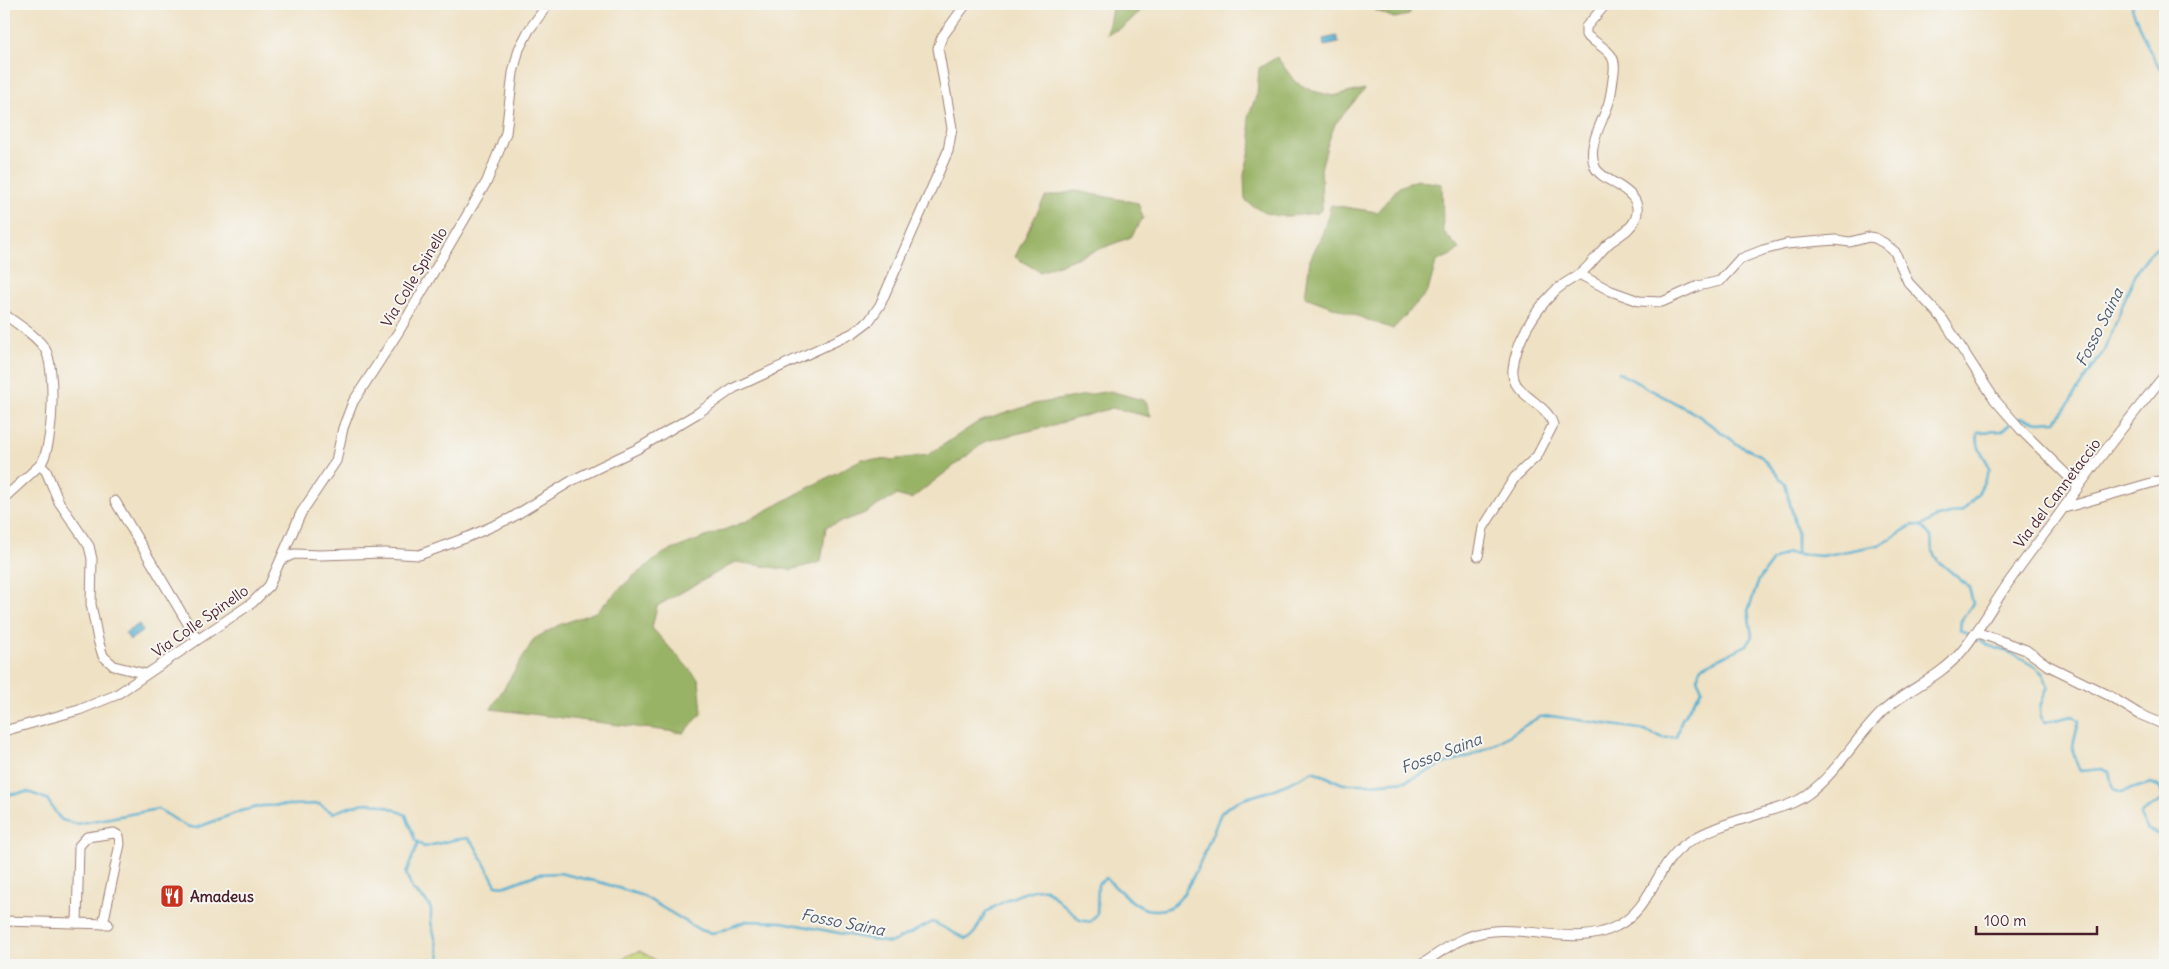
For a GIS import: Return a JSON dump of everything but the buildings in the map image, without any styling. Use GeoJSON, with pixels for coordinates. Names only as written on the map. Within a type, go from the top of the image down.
{"type":"FeatureCollection","features":[{"type":"Feature","properties":{"kind":"street","name":"Via Colle Spinello"},"geometry":{"type":"LineString","coordinates":[[4,731],[101,702],[120,692],[259,598],[269,586],[306,503],[336,461],[343,428],[353,402],[399,331],[479,197],[495,162],[507,126],[517,55],[529,30],[548,4]]}},
{"type":"Feature","properties":{"kind":"street"},"geometry":{"type":"LineString","coordinates":[[281,560],[294,554],[385,553],[419,555],[468,537],[511,518],[573,480],[639,448],[698,413],[734,388],[853,333],[865,324],[880,304],[948,151],[952,124],[938,48],[942,37],[966,4]]}},
{"type":"Feature","properties":{"kind":"street"},"geometry":{"type":"LineString","coordinates":[[1478,556],[1483,528],[1515,477],[1537,456],[1553,425],[1546,410],[1522,392],[1515,381],[1513,370],[1522,337],[1553,293],[1580,274],[1607,246],[1631,226],[1635,219],[1635,201],[1627,191],[1598,173],[1594,167],[1593,153],[1598,128],[1609,102],[1614,69],[1612,57],[1586,35],[1585,31],[1586,27],[1606,4]]}},
{"type":"Feature","properties":{"kind":"street"},"geometry":{"type":"LineString","coordinates":[[1580,274],[1611,291],[1639,301],[1662,302],[1698,286],[1720,281],[1740,258],[1763,250],[1786,244],[1835,240],[1850,242],[1869,237],[1875,238],[1895,252],[1908,282],[1942,318],[1996,400],[2023,432],[2078,486]]}},
{"type":"Feature","properties":{"kind":"street"},"geometry":{"type":"LineString","coordinates":[[4,314],[39,342],[46,350],[50,367],[51,413],[47,452],[40,464],[4,498]]}},
{"type":"Feature","properties":{"kind":"street","name":"Via del Cannetaccio"},"geometry":{"type":"LineString","coordinates":[[1421,965],[1460,940],[1492,930],[1573,936],[1596,933],[1617,926],[1640,908],[1653,888],[1665,862],[1686,843],[1726,824],[1786,805],[1809,793],[1838,767],[1862,733],[1884,710],[1946,667],[1968,642],[2078,486],[2165,375]]}},
{"type":"Feature","properties":{"kind":"street"},"geometry":{"type":"LineString","coordinates":[[40,464],[48,473],[59,502],[89,546],[92,559],[92,604],[98,643],[103,656],[114,666],[146,674]]}},
{"type":"Feature","properties":{"kind":"street"},"geometry":{"type":"LineString","coordinates":[[2064,508],[2165,479]]}},
{"type":"Feature","properties":{"kind":"street"},"geometry":{"type":"LineString","coordinates":[[115,501],[197,639]]}},
{"type":"Feature","properties":{"kind":"street"},"geometry":{"type":"LineString","coordinates":[[1976,632],[2026,650],[2047,665],[2108,695],[2139,714],[2165,725]]}},
{"type":"Feature","properties":{"kind":"street"},"geometry":{"type":"LineString","coordinates":[[4,921],[105,924],[120,846],[119,836],[114,833],[89,836],[82,840],[78,846],[77,923]]}},
{"type":"Feature","properties":{"kind":"green space"},"geometry":{"type":"Polygon","coordinates":[[[1113,4],[1148,4],[1123,27],[1107,34],[1113,4]]]}},
{"type":"Feature","properties":{"kind":"green space"},"geometry":{"type":"Polygon","coordinates":[[[1376,4],[1413,4],[1409,15],[1394,18],[1375,10],[1376,4]]]}},
{"type":"Feature","properties":{"kind":"green space"},"geometry":{"type":"Polygon","coordinates":[[[1277,57],[1295,82],[1313,91],[1333,96],[1365,89],[1335,124],[1321,169],[1322,208],[1318,213],[1288,216],[1272,215],[1263,212],[1245,200],[1244,175],[1252,142],[1248,117],[1257,94],[1259,68],[1277,57]]]}},
{"type":"Feature","properties":{"kind":"green space"},"geometry":{"type":"Polygon","coordinates":[[[1416,180],[1442,184],[1443,231],[1459,249],[1436,262],[1428,291],[1393,329],[1305,297],[1310,260],[1323,232],[1331,205],[1377,212],[1399,187],[1416,180]]]}},
{"type":"Feature","properties":{"kind":"green space"},"geometry":{"type":"Polygon","coordinates":[[[1076,191],[1138,203],[1143,218],[1131,237],[1040,272],[1015,257],[1045,197],[1076,191]]]}},
{"type":"Feature","properties":{"kind":"green space"},"geometry":{"type":"Polygon","coordinates":[[[1110,391],[1146,401],[1151,417],[1112,408],[1050,426],[986,441],[911,499],[896,495],[863,514],[826,527],[821,562],[790,570],[736,562],[657,606],[652,628],[699,680],[702,713],[684,733],[491,709],[534,639],[559,625],[596,612],[631,578],[664,553],[747,521],[862,459],[891,460],[928,455],[978,422],[1034,404],[1110,391]]]}},
{"type":"Feature","properties":{"kind":"green space"},"geometry":{"type":"Polygon","coordinates":[[[640,951],[659,962],[669,965],[605,965],[608,959],[619,962],[629,955],[640,951]]]}},
{"type":"Feature","properties":{"kind":"water"},"geometry":{"type":"Polygon","coordinates":[[[1337,36],[1339,43],[1324,46],[1323,39],[1337,36]]]}},
{"type":"Feature","properties":{"kind":"water"},"geometry":{"type":"Polygon","coordinates":[[[139,624],[143,631],[130,640],[125,633],[139,624]]]}},
{"type":"Feature","properties":{"kind":"waterway"},"geometry":{"type":"LineString","coordinates":[[2133,4],[2132,8],[2146,42],[2154,59],[2165,74]]}},
{"type":"Feature","properties":{"kind":"waterway","name":"Fosso Saina"},"geometry":{"type":"LineString","coordinates":[[2016,421],[2020,418],[2039,422],[2056,421],[2102,354],[2135,276],[2143,262],[2153,251],[2165,243]]}},
{"type":"Feature","properties":{"kind":"waterway"},"geometry":{"type":"LineString","coordinates":[[1619,373],[1696,414],[1740,446],[1760,455],[1785,484],[1797,531],[1797,553]]}},
{"type":"Feature","properties":{"kind":"waterway","name":"Fosso Saina"},"geometry":{"type":"LineString","coordinates":[[4,795],[28,792],[47,799],[62,820],[76,824],[158,809],[186,826],[196,828],[241,811],[262,806],[319,804],[333,813],[362,804],[377,804],[406,815],[415,840],[424,847],[468,838],[475,846],[496,885],[506,886],[538,874],[559,873],[603,883],[643,896],[700,930],[712,933],[746,921],[782,922],[890,943],[933,922],[966,939],[976,931],[984,915],[992,908],[1015,896],[1040,889],[1046,889],[1080,920],[1090,922],[1097,914],[1098,884],[1106,878],[1124,895],[1141,907],[1149,910],[1163,909],[1172,906],[1186,890],[1200,863],[1221,813],[1226,808],[1237,801],[1276,789],[1313,771],[1343,784],[1406,781],[1443,764],[1470,756],[1492,746],[1539,717],[1551,716],[1639,729],[1664,738],[1676,737],[1682,719],[1702,689],[1697,678],[1702,667],[1747,645],[1752,636],[1748,611],[1759,580],[1773,560],[1787,553],[1822,556],[1879,545],[1913,525],[1922,526],[1934,518],[1962,511],[1978,494],[1990,469],[1979,448],[1978,432],[2002,431],[2011,423]]}},
{"type":"Feature","properties":{"kind":"waterway"},"geometry":{"type":"LineString","coordinates":[[1922,526],[1931,537],[1932,551],[1938,561],[1969,587],[1973,603],[1961,621],[1960,630],[1990,646],[2011,653],[2043,674],[2048,686],[2041,705],[2040,714],[2045,722],[2073,716],[2079,721],[2073,751],[2080,771],[2102,769],[2109,772],[2113,789],[2122,792],[2151,783],[2160,787],[2163,797],[2161,800],[2145,810],[2140,816],[2147,829],[2165,838]]}},
{"type":"Feature","properties":{"kind":"waterway","name":"Fosso Saina"},"geometry":{"type":"LineString","coordinates":[[418,843],[406,873],[412,889],[426,901],[431,909],[431,922],[442,965]]}},
{"type":"Feature","properties":{"kind":"place","name":"Amadeus"},"geometry":{"type":"Point","coordinates":[172,896]}}]}
